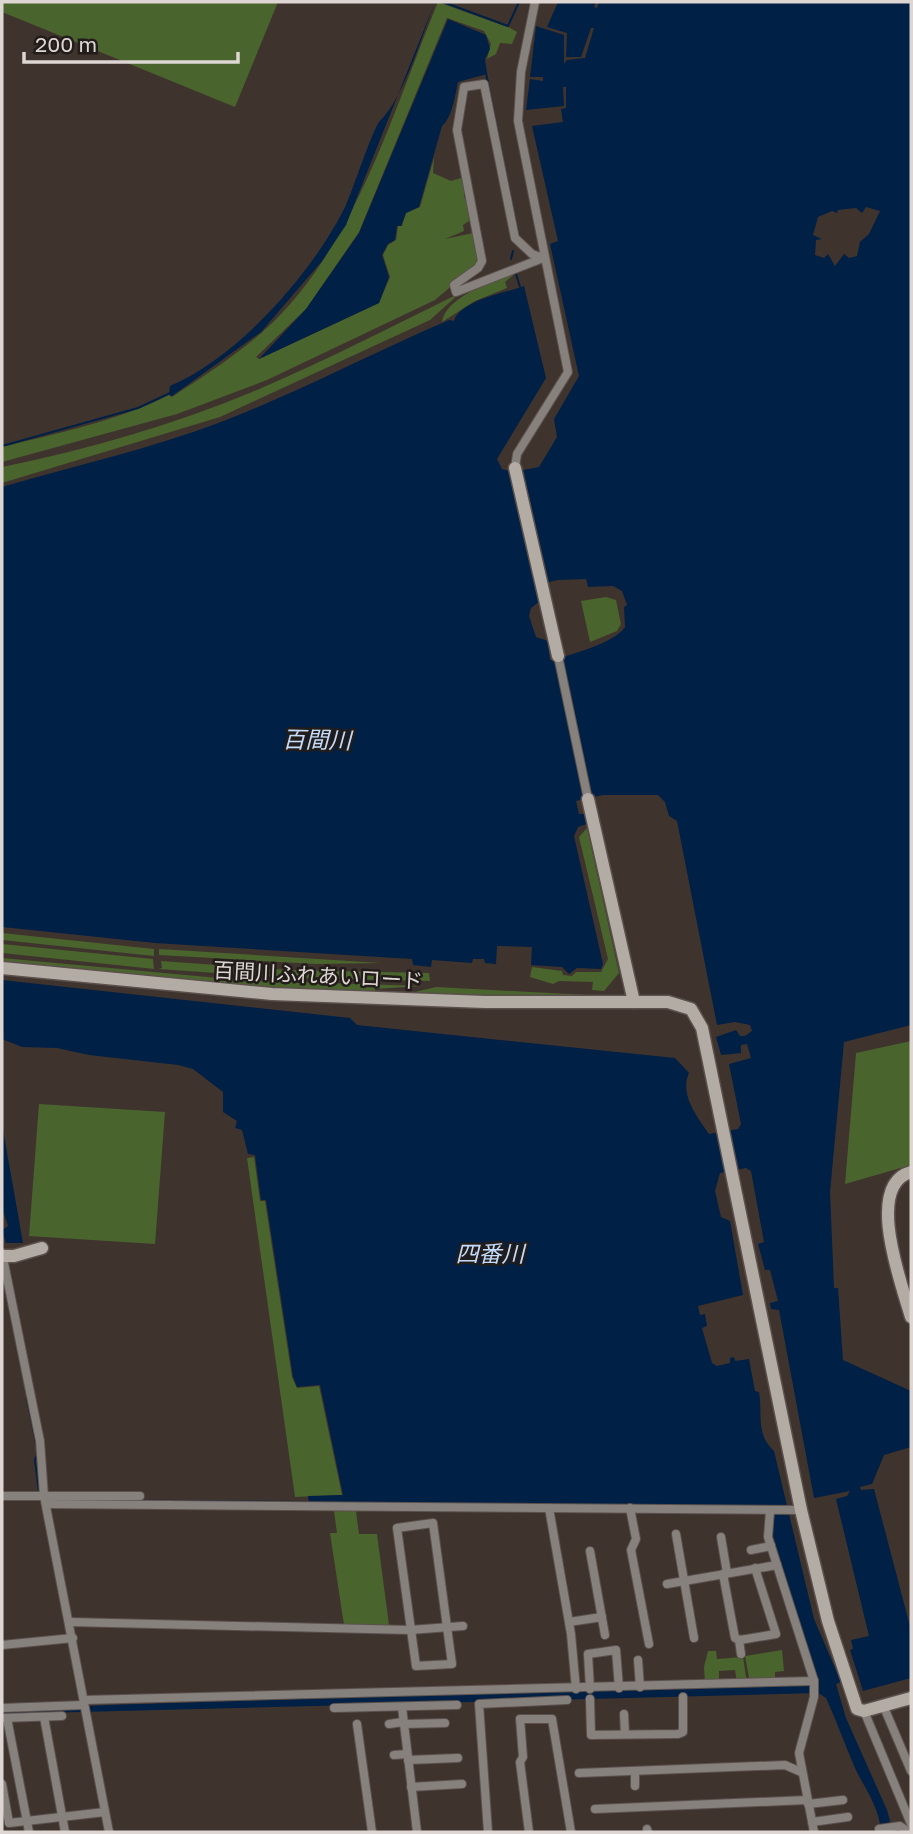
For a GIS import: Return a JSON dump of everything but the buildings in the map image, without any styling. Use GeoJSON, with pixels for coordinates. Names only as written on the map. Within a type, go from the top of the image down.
{"type":"FeatureCollection","features":[{"type":"Feature","properties":{"kind":"street"},"geometry":{"type":"LineString","coordinates":[[535,2],[523,59],[518,121],[543,258],[568,372],[517,454],[515,468],[634,1002]]}},
{"type":"Feature","properties":{"kind":"street"},"geometry":{"type":"LineString","coordinates":[[484,84],[515,238],[532,254],[543,258],[453,291],[454,285],[478,268],[482,261],[457,130],[464,87],[484,84]]}},
{"type":"Feature","properties":{"kind":"street","name":"百間川ふれあいロード"},"geometry":{"type":"LineString","coordinates":[[2,968],[272,994],[485,1003],[675,1002],[695,1013],[702,1028],[731,1170],[795,1510],[857,1709],[864,1711]]}},
{"type":"Feature","properties":{"kind":"street"},"geometry":{"type":"LineString","coordinates":[[911,1172],[902,1175],[894,1183],[887,1231],[911,1317]]}},
{"type":"Feature","properties":{"kind":"street"},"geometry":{"type":"LineString","coordinates":[[2,1256],[14,1256],[42,1248]]}},
{"type":"Feature","properties":{"kind":"street"},"geometry":{"type":"LineString","coordinates":[[2,1250],[40,1441],[45,1500],[109,1832]]}},
{"type":"Feature","properties":{"kind":"street"},"geometry":{"type":"LineString","coordinates":[[2,1496],[45,1500],[795,1510]]}},
{"type":"Feature","properties":{"kind":"street"},"geometry":{"type":"LineString","coordinates":[[117,1501],[140,1496]]}},
{"type":"Feature","properties":{"kind":"street"},"geometry":{"type":"LineString","coordinates":[[549,1508],[569,1622],[576,1689]]}},
{"type":"Feature","properties":{"kind":"street"},"geometry":{"type":"LineString","coordinates":[[630,1508],[636,1539],[631,1550],[649,1644]]}},
{"type":"Feature","properties":{"kind":"street"},"geometry":{"type":"LineString","coordinates":[[771,1511],[768,1537],[814,1682],[814,1693],[800,1753],[801,1772],[814,1832]]}},
{"type":"Feature","properties":{"kind":"street"},"geometry":{"type":"LineString","coordinates":[[433,1524],[448,1628],[452,1664],[416,1665],[397,1528],[433,1524]]}},
{"type":"Feature","properties":{"kind":"street"},"geometry":{"type":"LineString","coordinates":[[676,1534],[694,1638]]}},
{"type":"Feature","properties":{"kind":"street"},"geometry":{"type":"LineString","coordinates":[[721,1536],[735,1638],[739,1640],[741,1654]]}},
{"type":"Feature","properties":{"kind":"street"},"geometry":{"type":"LineString","coordinates":[[751,1550],[771,1546]]}},
{"type":"Feature","properties":{"kind":"street"},"geometry":{"type":"LineString","coordinates":[[590,1551],[605,1635]]}},
{"type":"Feature","properties":{"kind":"street"},"geometry":{"type":"LineString","coordinates":[[667,1584],[777,1564]]}},
{"type":"Feature","properties":{"kind":"street"},"geometry":{"type":"LineString","coordinates":[[739,1640],[776,1634],[755,1569]]}},
{"type":"Feature","properties":{"kind":"street"},"geometry":{"type":"LineString","coordinates":[[569,1622],[602,1617]]}},
{"type":"Feature","properties":{"kind":"street"},"geometry":{"type":"LineString","coordinates":[[70,1622],[410,1630],[463,1626]]}},
{"type":"Feature","properties":{"kind":"street"},"geometry":{"type":"LineString","coordinates":[[2,1645],[73,1638]]}},
{"type":"Feature","properties":{"kind":"street"},"geometry":{"type":"LineString","coordinates":[[590,1689],[588,1654],[616,1650],[619,1688]]}},
{"type":"Feature","properties":{"kind":"street"},"geometry":{"type":"LineString","coordinates":[[638,1660],[640,1687]]}},
{"type":"Feature","properties":{"kind":"street"},"geometry":{"type":"LineString","coordinates":[[2,1708],[814,1682]]}},
{"type":"Feature","properties":{"kind":"street"},"geometry":{"type":"LineString","coordinates":[[590,1699],[591,1735],[683,1732],[682,1697]]}},
{"type":"Feature","properties":{"kind":"street"},"geometry":{"type":"LineString","coordinates":[[911,1698],[864,1711],[911,1824]]}},
{"type":"Feature","properties":{"kind":"street"},"geometry":{"type":"LineString","coordinates":[[488,1832],[479,1704],[567,1700]]}},
{"type":"Feature","properties":{"kind":"street"},"geometry":{"type":"LineString","coordinates":[[334,1708],[457,1705]]}},
{"type":"Feature","properties":{"kind":"street"},"geometry":{"type":"LineString","coordinates":[[883,1705],[911,1772]]}},
{"type":"Feature","properties":{"kind":"street"},"geometry":{"type":"LineString","coordinates":[[402,1707],[417,1832]]}},
{"type":"Feature","properties":{"kind":"street"},"geometry":{"type":"LineString","coordinates":[[624,1714],[625,1734]]}},
{"type":"Feature","properties":{"kind":"street"},"geometry":{"type":"LineString","coordinates":[[29,1832],[5,1718],[62,1716]]}},
{"type":"Feature","properties":{"kind":"street"},"geometry":{"type":"LineString","coordinates":[[44,1717],[65,1832]]}},
{"type":"Feature","properties":{"kind":"street"},"geometry":{"type":"LineString","coordinates":[[529,1832],[520,1762],[523,1757],[520,1719],[552,1719],[571,1832]]}},
{"type":"Feature","properties":{"kind":"street"},"geometry":{"type":"LineString","coordinates":[[389,1724],[445,1723]]}},
{"type":"Feature","properties":{"kind":"street"},"geometry":{"type":"LineString","coordinates":[[357,1724],[372,1832]]}},
{"type":"Feature","properties":{"kind":"street"},"geometry":{"type":"LineString","coordinates":[[394,1755],[458,1758]]}},
{"type":"Feature","properties":{"kind":"street"},"geometry":{"type":"LineString","coordinates":[[579,1773],[785,1765],[801,1772]]}},
{"type":"Feature","properties":{"kind":"street"},"geometry":{"type":"LineString","coordinates":[[635,1771],[635,1786]]}},
{"type":"Feature","properties":{"kind":"street"},"geometry":{"type":"LineString","coordinates":[[2,1784],[9,1823],[105,1812]]}},
{"type":"Feature","properties":{"kind":"street"},"geometry":{"type":"LineString","coordinates":[[411,1787],[462,1784]]}},
{"type":"Feature","properties":{"kind":"street"},"geometry":{"type":"LineString","coordinates":[[595,1809],[843,1800]]}},
{"type":"Feature","properties":{"kind":"street"},"geometry":{"type":"LineString","coordinates":[[812,1822],[848,1817]]}},
{"type":"Feature","properties":{"kind":"street"},"geometry":{"type":"LineString","coordinates":[[880,1830],[902,1826],[909,1832]]}},
{"type":"Feature","properties":{"kind":"green space"},"geometry":{"type":"Polygon","coordinates":[[[2,2],[278,2],[235,107],[2,12],[2,2]]]}},
{"type":"Feature","properties":{"kind":"green space"},"geometry":{"type":"Polygon","coordinates":[[[438,2],[510,28],[517,32],[512,44],[500,43],[496,54],[487,59],[491,44],[484,31],[447,18],[359,232],[306,309],[256,357],[259,359],[379,303],[390,277],[383,255],[388,245],[396,240],[398,226],[402,226],[406,213],[420,207],[434,158],[433,173],[451,181],[464,177],[464,196],[472,219],[463,225],[464,231],[445,239],[473,233],[480,262],[435,300],[267,380],[177,414],[2,462],[2,447],[87,426],[169,395],[172,397],[243,348],[282,313],[309,280],[354,206],[438,2]]]}},
{"type":"Feature","properties":{"kind":"green space"},"geometry":{"type":"Polygon","coordinates":[[[517,272],[505,282],[507,288],[475,301],[442,322],[452,304],[462,297],[485,284],[517,272]]]}},
{"type":"Feature","properties":{"kind":"green space"},"geometry":{"type":"Polygon","coordinates":[[[460,293],[430,320],[220,417],[2,483],[2,467],[129,436],[222,404],[305,369],[460,293]]]}},
{"type":"Feature","properties":{"kind":"green space"},"geometry":{"type":"Polygon","coordinates":[[[606,597],[616,600],[621,624],[617,631],[590,642],[581,601],[606,597]]]}},
{"type":"Feature","properties":{"kind":"green space"},"geometry":{"type":"Polygon","coordinates":[[[587,828],[619,973],[604,991],[592,990],[593,982],[559,981],[553,984],[530,977],[532,967],[562,971],[563,975],[572,976],[576,972],[601,972],[608,959],[579,837],[587,828]]]}},
{"type":"Feature","properties":{"kind":"green space"},"geometry":{"type":"Polygon","coordinates":[[[2,933],[154,949],[154,956],[2,940],[2,933]]]}},
{"type":"Feature","properties":{"kind":"green space"},"geometry":{"type":"Polygon","coordinates":[[[2,944],[153,959],[154,969],[2,953],[2,944]]]}},
{"type":"Feature","properties":{"kind":"green space"},"geometry":{"type":"Polygon","coordinates":[[[159,949],[381,963],[315,964],[159,955],[159,949]]]}},
{"type":"Feature","properties":{"kind":"green space"},"geometry":{"type":"Polygon","coordinates":[[[2,958],[240,980],[421,986],[375,989],[375,992],[275,991],[2,966],[2,958]]]}},
{"type":"Feature","properties":{"kind":"green space"},"geometry":{"type":"Polygon","coordinates":[[[161,961],[289,970],[429,973],[430,981],[289,978],[158,969],[162,968],[161,961]]]}},
{"type":"Feature","properties":{"kind":"green space"},"geometry":{"type":"Polygon","coordinates":[[[436,987],[588,995],[589,996],[406,994],[436,987]]]}},
{"type":"Feature","properties":{"kind":"green space"},"geometry":{"type":"Polygon","coordinates":[[[911,1041],[911,1165],[845,1184],[856,1053],[911,1041]]]}},
{"type":"Feature","properties":{"kind":"green space"},"geometry":{"type":"Polygon","coordinates":[[[39,1104],[165,1112],[155,1244],[29,1236],[39,1104]]]}},
{"type":"Feature","properties":{"kind":"green space"},"geometry":{"type":"Polygon","coordinates":[[[254,1157],[260,1201],[265,1201],[292,1377],[297,1388],[319,1386],[342,1495],[295,1497],[247,1158],[254,1157]]]}},
{"type":"Feature","properties":{"kind":"green space"},"geometry":{"type":"Polygon","coordinates":[[[334,1511],[356,1511],[359,1534],[377,1534],[389,1625],[344,1625],[330,1533],[337,1533],[334,1511]]]}},
{"type":"Feature","properties":{"kind":"green space"},"geometry":{"type":"Polygon","coordinates":[[[782,1650],[784,1671],[775,1672],[775,1682],[750,1683],[745,1656],[782,1650]]]}},
{"type":"Feature","properties":{"kind":"green space"},"geometry":{"type":"Polygon","coordinates":[[[708,1651],[716,1651],[717,1659],[743,1657],[747,1683],[737,1683],[735,1670],[719,1671],[719,1683],[705,1684],[704,1667],[708,1651]]]}},
{"type":"Feature","properties":{"kind":"water"},"geometry":{"type":"Polygon","coordinates":[[[435,2],[412,65],[398,95],[435,2]]]}},
{"type":"Feature","properties":{"kind":"water"},"geometry":{"type":"Polygon","coordinates":[[[558,2],[596,2],[594,7],[597,8],[599,2],[911,2],[911,1025],[844,1042],[830,1192],[834,1288],[838,1288],[843,1360],[911,1391],[911,1447],[884,1455],[872,1484],[860,1487],[861,1490],[874,1489],[911,1630],[911,1678],[863,1691],[850,1650],[853,1649],[851,1640],[869,1636],[836,1499],[847,1496],[850,1491],[814,1498],[779,1310],[771,1309],[770,1303],[778,1301],[770,1270],[765,1270],[758,1244],[764,1242],[751,1171],[746,1168],[720,1173],[715,1191],[721,1217],[730,1221],[743,1295],[698,1306],[700,1315],[705,1314],[707,1326],[702,1328],[712,1363],[717,1366],[730,1363],[730,1358],[734,1357],[735,1361],[749,1359],[755,1391],[759,1392],[764,1438],[774,1451],[814,1619],[841,1682],[836,1684],[846,1718],[887,1810],[893,1832],[881,1832],[875,1806],[855,1768],[826,1698],[818,1693],[2,1714],[2,1710],[107,1705],[817,1683],[770,1535],[773,1508],[309,1504],[308,1496],[343,1495],[320,1385],[297,1387],[293,1377],[266,1200],[261,1200],[255,1155],[248,1154],[242,1130],[235,1128],[237,1121],[223,1112],[223,1092],[193,1069],[178,1065],[89,1055],[57,1048],[22,1047],[2,1039],[2,980],[350,1018],[357,1025],[675,1058],[689,1073],[686,1090],[688,1098],[709,1134],[738,1129],[741,1124],[729,1064],[751,1058],[747,1044],[741,1045],[741,1053],[721,1055],[716,1037],[736,1030],[740,1036],[745,1036],[752,1031],[750,1025],[735,1022],[717,1025],[677,821],[669,816],[665,802],[658,795],[603,795],[576,801],[579,814],[585,814],[587,824],[578,827],[574,836],[603,964],[601,969],[577,968],[569,974],[562,967],[531,965],[532,947],[497,946],[496,964],[485,963],[484,959],[473,959],[472,963],[432,960],[431,967],[413,965],[412,959],[155,943],[2,927],[2,487],[139,449],[221,422],[449,320],[454,321],[458,314],[474,303],[524,286],[546,378],[497,459],[502,469],[513,472],[539,467],[557,437],[554,419],[579,376],[550,244],[558,241],[532,126],[563,122],[561,109],[566,108],[566,87],[563,87],[564,106],[526,110],[530,79],[543,81],[543,77],[530,77],[536,26],[564,35],[564,64],[567,60],[585,58],[594,28],[591,28],[581,57],[566,57],[567,33],[547,27],[558,2]],[[866,207],[862,213],[856,208],[838,210],[837,213],[832,211],[818,217],[813,235],[822,239],[816,240],[815,255],[824,258],[828,254],[835,266],[844,254],[849,258],[857,256],[860,242],[869,234],[880,211],[866,207]],[[586,579],[558,580],[536,585],[540,601],[531,608],[529,616],[536,637],[548,641],[550,660],[602,643],[625,627],[624,607],[627,605],[622,591],[613,586],[588,587],[586,579]]]}},
{"type":"Feature","properties":{"kind":"water"},"geometry":{"type":"Polygon","coordinates":[[[448,19],[486,35],[490,49],[485,59],[487,74],[458,82],[451,112],[442,126],[419,207],[406,213],[401,226],[397,226],[395,240],[388,244],[382,255],[389,277],[379,303],[259,359],[306,309],[359,233],[448,19]]]}},
{"type":"Feature","properties":{"kind":"water"},"geometry":{"type":"Polygon","coordinates":[[[398,95],[346,225],[322,261],[261,332],[172,396],[169,395],[170,386],[196,373],[248,333],[272,309],[315,257],[346,205],[377,126],[398,95]]]}},
{"type":"Feature","properties":{"kind":"water"},"geometry":{"type":"Polygon","coordinates":[[[2,1124],[23,1243],[6,1243],[2,1230],[8,1226],[2,1208],[2,1124]]]}},
{"type":"Feature","properties":{"kind":"waterway"},"geometry":{"type":"LineString","coordinates":[[443,2],[508,26],[519,2]]}},
{"type":"Feature","properties":{"kind":"waterway"},"geometry":{"type":"LineString","coordinates":[[486,73],[519,238]]}},
{"type":"Feature","properties":{"kind":"waterway"},"geometry":{"type":"LineString","coordinates":[[511,259],[513,251]]}},
{"type":"Feature","properties":{"kind":"waterway"},"geometry":{"type":"LineString","coordinates":[[516,274],[520,287]]}},
{"type":"Feature","properties":{"kind":"waterway"},"geometry":{"type":"LineString","coordinates":[[2,446],[138,408],[170,393]]}},
{"type":"Feature","properties":{"kind":"waterway"},"geometry":{"type":"LineString","coordinates":[[27,1398],[37,1448]]}},
{"type":"Feature","properties":{"kind":"waterway"},"geometry":{"type":"LineString","coordinates":[[38,1453],[35,1460],[39,1492]]}},
{"type":"Feature","properties":{"kind":"waterway"},"geometry":{"type":"LineString","coordinates":[[48,1500],[308,1502]]}},
{"type":"Feature","properties":{"kind":"water label","name":"百間川"},"geometry":{"type":"Point","coordinates":[317,739]}},
{"type":"Feature","properties":{"kind":"water label","name":"四番川"},"geometry":{"type":"Point","coordinates":[490,1253]}}]}
